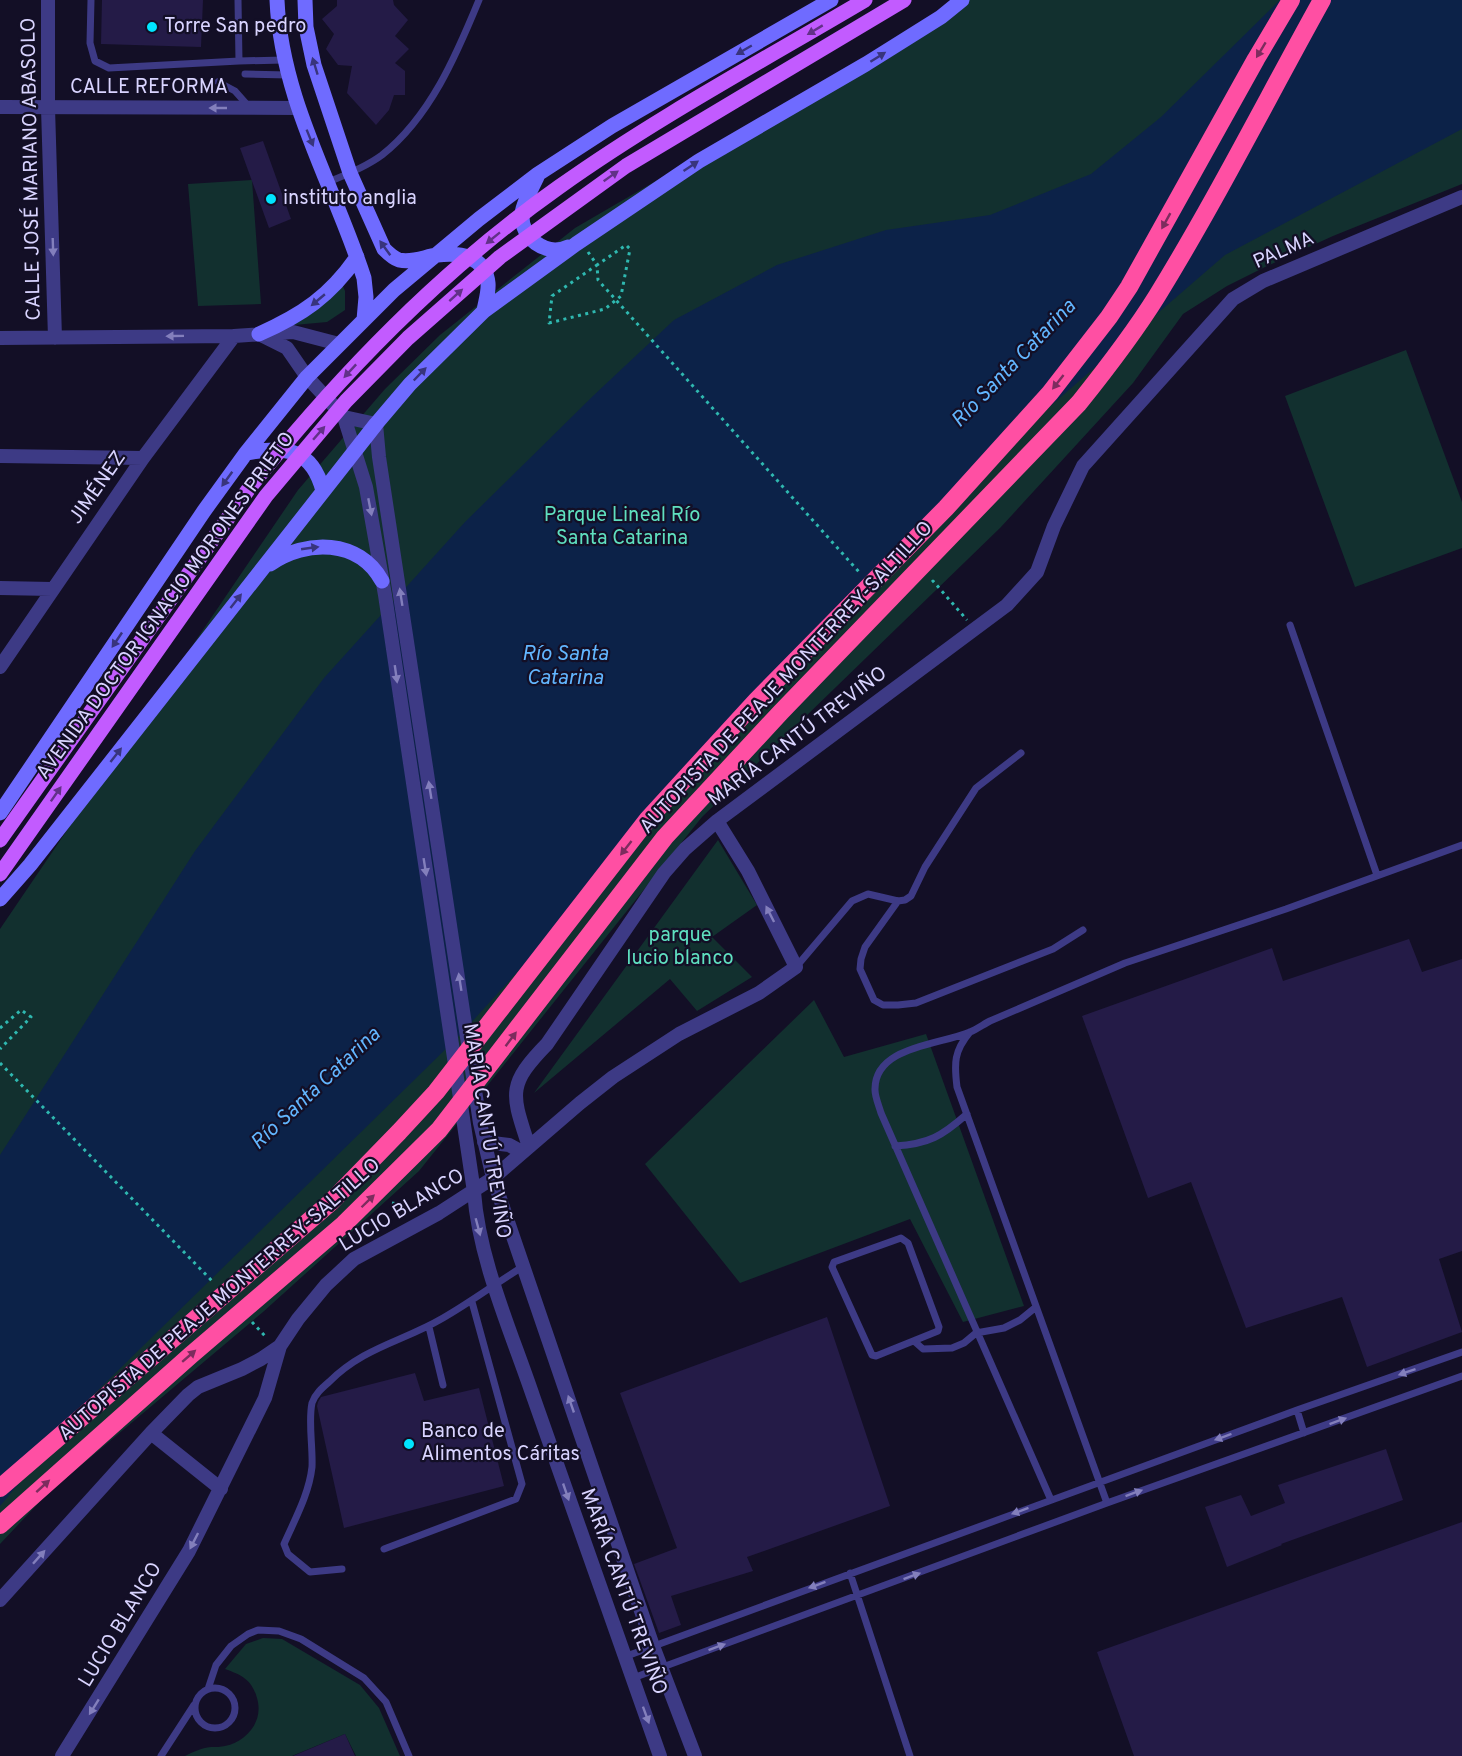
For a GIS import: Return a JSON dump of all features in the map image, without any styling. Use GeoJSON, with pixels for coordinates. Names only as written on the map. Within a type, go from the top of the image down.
{"type":"FeatureCollection","features":[{"type":"Feature","properties":{"kind":"highway","name":"AUTOPISTA DE PEAJE MONTERREY-SALTILLO"},"geometry":{"type":"LineString","coordinates":[[0,1488],[331,1202],[399,1132],[436,1092],[648,819],[756,701],[946,508],[1050,393],[1130,287],[1291,0]]}},
{"type":"Feature","properties":{"kind":"highway","name":"AUTOPISTA DE PEAJE MONTERREY-SALTILLO"},"geometry":{"type":"LineString","coordinates":[[0,1525],[191,1355],[344,1224],[439,1130],[665,837],[781,712],[1079,403],[1113,360],[1156,297],[1202,219],[1322,0]]}},
{"type":"Feature","properties":{"kind":"main road","name":"AVENIDA DOCTOR IGNACIO MORONES PRIETO"},"geometry":{"type":"LineString","coordinates":[[2,837],[250,487],[289,438],[373,345],[472,255],[558,188],[634,137],[865,0]]}},
{"type":"Feature","properties":{"kind":"main road","name":"AVENIDA DOCTOR IGNACIO MORONES PRIETO"},"geometry":{"type":"LineString","coordinates":[[0,874],[266,496],[346,401],[408,338],[500,257],[626,166],[904,0]]}},
{"type":"Feature","properties":{"kind":"street","name":"CALLE JOSÉ MARIANO ABASOLO"},"geometry":{"type":"LineString","coordinates":[[48,0],[48,108],[56,338]]}},
{"type":"Feature","properties":{"kind":"street"},"geometry":{"type":"LineString","coordinates":[[277,0],[286,68],[297,108],[364,278],[366,297],[364,320]]}},
{"type":"Feature","properties":{"kind":"street"},"geometry":{"type":"LineString","coordinates":[[305,0],[306,27],[314,65],[350,174],[384,249],[399,260],[410,261],[437,255],[461,255],[473,258],[480,264],[486,275],[488,286],[484,311]]}},
{"type":"Feature","properties":{"kind":"street","name":"AVENIDA DOCTOR IGNACIO MORONES PRIETO"},"geometry":{"type":"LineString","coordinates":[[0,813],[204,511],[246,453],[307,377],[394,290],[479,219],[538,174],[612,126],[831,0]]}},
{"type":"Feature","properties":{"kind":"street"},"geometry":{"type":"LineString","coordinates":[[0,899],[30,865],[376,424],[437,356],[484,311],[578,242],[699,161],[866,64],[941,17],[962,0]]}},
{"type":"Feature","properties":{"kind":"street","name":"CALLE REFORMA"},"geometry":{"type":"LineString","coordinates":[[0,107],[297,108]]}},
{"type":"Feature","properties":{"kind":"street"},"geometry":{"type":"LineString","coordinates":[[538,174],[522,214],[529,237],[539,245],[551,250],[563,249],[578,242]]}},
{"type":"Feature","properties":{"kind":"street","name":"PALMA"},"geometry":{"type":"LineString","coordinates":[[1154,387],[1233,299],[1248,289],[1462,197]]}},
{"type":"Feature","properties":{"kind":"street"},"geometry":{"type":"LineString","coordinates":[[259,334],[290,321],[312,305],[342,277],[357,257]]}},
{"type":"Feature","properties":{"kind":"street"},"geometry":{"type":"LineString","coordinates":[[0,338],[234,336],[293,332],[339,344]]}},
{"type":"Feature","properties":{"kind":"street"},"geometry":{"type":"LineString","coordinates":[[259,334],[287,348],[307,377],[344,417],[376,424]]}},
{"type":"Feature","properties":{"kind":"street","name":"JIMÉNEZ"},"geometry":{"type":"LineString","coordinates":[[0,667],[142,458],[234,336]]}},
{"type":"Feature","properties":{"kind":"street","name":"MARÍA CANTÚ TREVIÑO"},"geometry":{"type":"LineString","coordinates":[[484,1142],[529,1147],[524,1089],[547,1044],[664,873],[685,849],[717,821],[1007,605],[1037,572],[1054,526],[1083,466],[1154,387]]}},
{"type":"Feature","properties":{"kind":"street","name":"MARÍA CANTÚ TREVIÑO"},"geometry":{"type":"LineString","coordinates":[[344,417],[366,487],[383,588],[476,1217],[494,1284],[660,1756]]}},
{"type":"Feature","properties":{"kind":"street","name":"MARÍA CANTÚ TREVIÑO"},"geometry":{"type":"LineString","coordinates":[[376,424],[379,457],[484,1142],[493,1178],[654,1646],[695,1756]]}},
{"type":"Feature","properties":{"kind":"street"},"geometry":{"type":"LineString","coordinates":[[246,453],[282,449],[297,454],[310,463],[319,476],[323,491]]}},
{"type":"Feature","properties":{"kind":"street"},"geometry":{"type":"LineString","coordinates":[[0,456],[142,458]]}},
{"type":"Feature","properties":{"kind":"street"},"geometry":{"type":"LineString","coordinates":[[258,573],[293,551],[319,546],[343,550],[355,555],[376,570],[383,588]]}},
{"type":"Feature","properties":{"kind":"street"},"geometry":{"type":"LineString","coordinates":[[0,588],[52,589]]}},
{"type":"Feature","properties":{"kind":"street"},"geometry":{"type":"LineString","coordinates":[[717,821],[748,871],[796,967]]}},
{"type":"Feature","properties":{"kind":"street","name":"LUCIO BLANCO"},"geometry":{"type":"LineString","coordinates":[[62,1756],[189,1551],[221,1489],[265,1398],[274,1343],[298,1319],[326,1285],[354,1259],[474,1192],[588,1096],[646,1054],[679,1034],[759,993],[796,967]]}},
{"type":"Feature","properties":{"kind":"street"},"geometry":{"type":"LineString","coordinates":[[0,1600],[151,1433],[198,1387],[261,1359],[274,1343]]}},
{"type":"Feature","properties":{"kind":"street"},"geometry":{"type":"LineString","coordinates":[[151,1433],[221,1489]]}},
{"type":"Feature","properties":{"kind":"lane"},"geometry":{"type":"LineString","coordinates":[[91,0],[90,43],[95,61],[99,65],[109,68],[125,68],[239,60],[286,68]]}},
{"type":"Feature","properties":{"kind":"lane"},"geometry":{"type":"LineString","coordinates":[[238,0],[239,60]]}},
{"type":"Feature","properties":{"kind":"lane"},"geometry":{"type":"LineString","coordinates":[[328,182],[350,174],[380,156],[399,140],[435,94],[479,0]]}},
{"type":"Feature","properties":{"kind":"lane"},"geometry":{"type":"LineString","coordinates":[[245,74],[286,68]]}},
{"type":"Feature","properties":{"kind":"lane"},"geometry":{"type":"LineString","coordinates":[[218,82],[235,92],[250,108]]}},
{"type":"Feature","properties":{"kind":"lane"},"geometry":{"type":"LineString","coordinates":[[1290,625],[1377,875]]}},
{"type":"Feature","properties":{"kind":"lane"},"geometry":{"type":"LineString","coordinates":[[796,967],[852,901],[868,894],[898,901],[910,896],[925,867],[976,788],[1021,753]]}},
{"type":"Feature","properties":{"kind":"lane"},"geometry":{"type":"LineString","coordinates":[[1051,1500],[881,1113],[875,1090],[879,1072],[884,1065],[902,1053],[970,1032],[990,1021],[1125,963],[1286,909],[1462,845]]}},
{"type":"Feature","properties":{"kind":"lane"},"geometry":{"type":"LineString","coordinates":[[898,901],[865,947],[861,959],[860,969],[865,983],[874,1000],[883,1005],[916,1003],[1053,949],[1083,930]]}},
{"type":"Feature","properties":{"kind":"lane"},"geometry":{"type":"LineString","coordinates":[[970,1032],[960,1044],[956,1057],[957,1087],[1107,1503]]}},
{"type":"Feature","properties":{"kind":"lane"},"geometry":{"type":"LineString","coordinates":[[896,1146],[917,1145],[933,1139],[945,1133],[967,1114]]}},
{"type":"Feature","properties":{"kind":"lane"},"geometry":{"type":"LineString","coordinates":[[901,1238],[908,1243],[939,1327],[938,1332],[914,1341],[876,1356],[872,1355],[832,1267],[834,1262],[901,1238]]}},
{"type":"Feature","properties":{"kind":"lane"},"geometry":{"type":"LineString","coordinates":[[342,1569],[310,1572],[288,1554],[284,1544],[308,1489],[312,1467],[312,1404],[316,1394],[342,1368],[356,1359],[381,1346],[429,1327],[472,1302],[494,1284],[524,1266]]}},
{"type":"Feature","properties":{"kind":"lane"},"geometry":{"type":"LineString","coordinates":[[384,1549],[516,1499],[522,1484],[472,1302]]}},
{"type":"Feature","properties":{"kind":"lane"},"geometry":{"type":"LineString","coordinates":[[914,1341],[923,1349],[952,1348],[964,1343],[976,1333],[1004,1328],[1020,1320],[1035,1307]]}},
{"type":"Feature","properties":{"kind":"lane"},"geometry":{"type":"LineString","coordinates":[[429,1327],[443,1385]]}},
{"type":"Feature","properties":{"kind":"lane"},"geometry":{"type":"LineString","coordinates":[[624,1657],[1099,1482],[1462,1352]]}},
{"type":"Feature","properties":{"kind":"lane"},"geometry":{"type":"LineString","coordinates":[[632,1678],[1107,1503],[1462,1376]]}},
{"type":"Feature","properties":{"kind":"lane"},"geometry":{"type":"LineString","coordinates":[[1297,1410],[1304,1433]]}},
{"type":"Feature","properties":{"kind":"lane"},"geometry":{"type":"LineString","coordinates":[[850,1573],[910,1756]]}},
{"type":"Feature","properties":{"kind":"lane"},"geometry":{"type":"LineString","coordinates":[[161,1756],[198,1697],[208,1689],[216,1665],[231,1646],[258,1630],[279,1631],[301,1639],[364,1678],[386,1702],[409,1756]]}},
{"type":"Feature","properties":{"kind":"lane"},"geometry":{"type":"LineString","coordinates":[[196,1702],[196,1716],[205,1726],[218,1728],[230,1722],[235,1709],[231,1696],[220,1689],[208,1689]]}},
{"type":"Feature","properties":{"kind":"path"},"geometry":{"type":"LineString","coordinates":[[578,242],[597,265],[598,280],[864,577]]}},
{"type":"Feature","properties":{"kind":"path"},"geometry":{"type":"LineString","coordinates":[[626,245],[630,249],[621,296],[605,309],[549,323],[552,296],[597,265],[626,245]]}},
{"type":"Feature","properties":{"kind":"path"},"geometry":{"type":"LineString","coordinates":[[926,587],[933,581],[960,612]]}},
{"type":"Feature","properties":{"kind":"path"},"geometry":{"type":"LineString","coordinates":[[0,1028],[21,1010],[31,1017],[0,1049]]}},
{"type":"Feature","properties":{"kind":"path"},"geometry":{"type":"LineString","coordinates":[[0,1063],[219,1289]]}},
{"type":"Feature","properties":{"kind":"path"},"geometry":{"type":"LineString","coordinates":[[252,1322],[274,1343]]}},
{"type":"Feature","properties":{"kind":"green space","name":"Río Santa Catarina"},"geometry":{"type":"Polygon","coordinates":[[[967,0],[1462,0],[1462,184],[1333,236],[1267,266],[1227,286],[1183,314],[1133,383],[1000,528],[702,817],[419,1171],[263,1312],[47,1494],[0,1544],[0,929],[298,490],[385,389],[440,335],[575,228],[967,0]]]}},
{"type":"Feature","properties":{"kind":"green space"},"geometry":{"type":"Polygon","coordinates":[[[252,180],[261,304],[198,306],[188,184],[252,180]]]}},
{"type":"Feature","properties":{"kind":"green space"},"geometry":{"type":"Polygon","coordinates":[[[342,284],[345,291],[345,310],[327,322],[294,325],[342,284]]]}},
{"type":"Feature","properties":{"kind":"green space"},"geometry":{"type":"Polygon","coordinates":[[[1406,350],[1462,502],[1462,548],[1355,587],[1285,396],[1406,350]]]}},
{"type":"Feature","properties":{"kind":"green space","name":"parque lucio blanco"},"geometry":{"type":"Polygon","coordinates":[[[718,840],[757,905],[712,937],[752,977],[697,1011],[670,979],[534,1093],[718,840]]]}},
{"type":"Feature","properties":{"kind":"green space"},"geometry":{"type":"Polygon","coordinates":[[[814,1000],[844,1057],[926,1034],[1024,1306],[963,1322],[910,1219],[740,1283],[645,1164],[814,1000]]]}},
{"type":"Feature","properties":{"kind":"green space"},"geometry":{"type":"Polygon","coordinates":[[[263,1638],[282,1639],[360,1685],[379,1708],[400,1756],[356,1756],[345,1734],[292,1756],[185,1756],[204,1748],[233,1743],[247,1735],[252,1729],[259,1706],[255,1692],[246,1679],[225,1669],[246,1644],[263,1638]]]}},
{"type":"Feature","properties":{"kind":"water","name":"Río Santa Catarina"},"geometry":{"type":"Polygon","coordinates":[[[1280,0],[1462,0],[1462,129],[1225,255],[967,478],[458,1037],[91,1397],[0,1506],[0,1155],[195,851],[324,678],[465,522],[674,320],[777,265],[886,230],[990,215],[1091,174],[1161,117],[1280,0]]]}},
{"type":"Feature","properties":{"kind":"building","name":"Torre San pedro"},"geometry":{"type":"Polygon","coordinates":[[[102,0],[203,0],[201,47],[101,44],[102,0]]]}},
{"type":"Feature","properties":{"kind":"building"},"geometry":{"type":"Polygon","coordinates":[[[337,0],[393,0],[394,5],[408,20],[395,36],[409,49],[395,63],[405,71],[405,95],[394,95],[389,110],[376,125],[347,93],[352,66],[338,65],[326,49],[334,34],[322,19],[337,6],[337,0]]]}},
{"type":"Feature","properties":{"kind":"building","name":"instituto anglia"},"geometry":{"type":"Polygon","coordinates":[[[263,141],[291,219],[269,228],[240,148],[263,141]]]}},
{"type":"Feature","properties":{"kind":"building"},"geometry":{"type":"Polygon","coordinates":[[[1409,939],[1422,972],[1462,959],[1462,1251],[1439,1259],[1462,1332],[1367,1367],[1342,1297],[1246,1328],[1191,1182],[1148,1198],[1082,1016],[1272,948],[1283,981],[1409,939]]]}},
{"type":"Feature","properties":{"kind":"building"},"geometry":{"type":"Polygon","coordinates":[[[827,1317],[890,1506],[747,1557],[753,1571],[671,1596],[681,1625],[659,1633],[634,1564],[677,1548],[620,1393],[827,1317]]]}},
{"type":"Feature","properties":{"kind":"building","name":"Banco de Alimentos Cáritas"},"geometry":{"type":"Polygon","coordinates":[[[415,1373],[424,1401],[479,1388],[504,1486],[344,1528],[318,1402],[321,1397],[415,1373]]]}},
{"type":"Feature","properties":{"kind":"building"},"geometry":{"type":"Polygon","coordinates":[[[1386,1449],[1403,1500],[1281,1544],[1227,1567],[1205,1507],[1241,1495],[1251,1516],[1285,1503],[1278,1485],[1386,1449]]]}},
{"type":"Feature","properties":{"kind":"building"},"geometry":{"type":"Polygon","coordinates":[[[1462,1522],[1462,1756],[1134,1756],[1097,1652],[1462,1522]]]}},
{"type":"Feature","properties":{"kind":"building"},"geometry":{"type":"Polygon","coordinates":[[[345,1734],[355,1756],[293,1756],[345,1734]]]}},
{"type":"Feature","properties":{"kind":"place","name":"Torre San pedro"},"geometry":{"type":"Point","coordinates":[152,27]}},
{"type":"Feature","properties":{"kind":"place","name":"instituto anglia"},"geometry":{"type":"Point","coordinates":[271,199]}},
{"type":"Feature","properties":{"kind":"place","name":"Banco de Alimentos Cáritas"},"geometry":{"type":"Point","coordinates":[409,1444]}},
{"type":"Feature","properties":{"kind":"park label","name":"Parque Lineal Río Santa Catarina"},"geometry":{"type":"Point","coordinates":[622,528]}}]}
